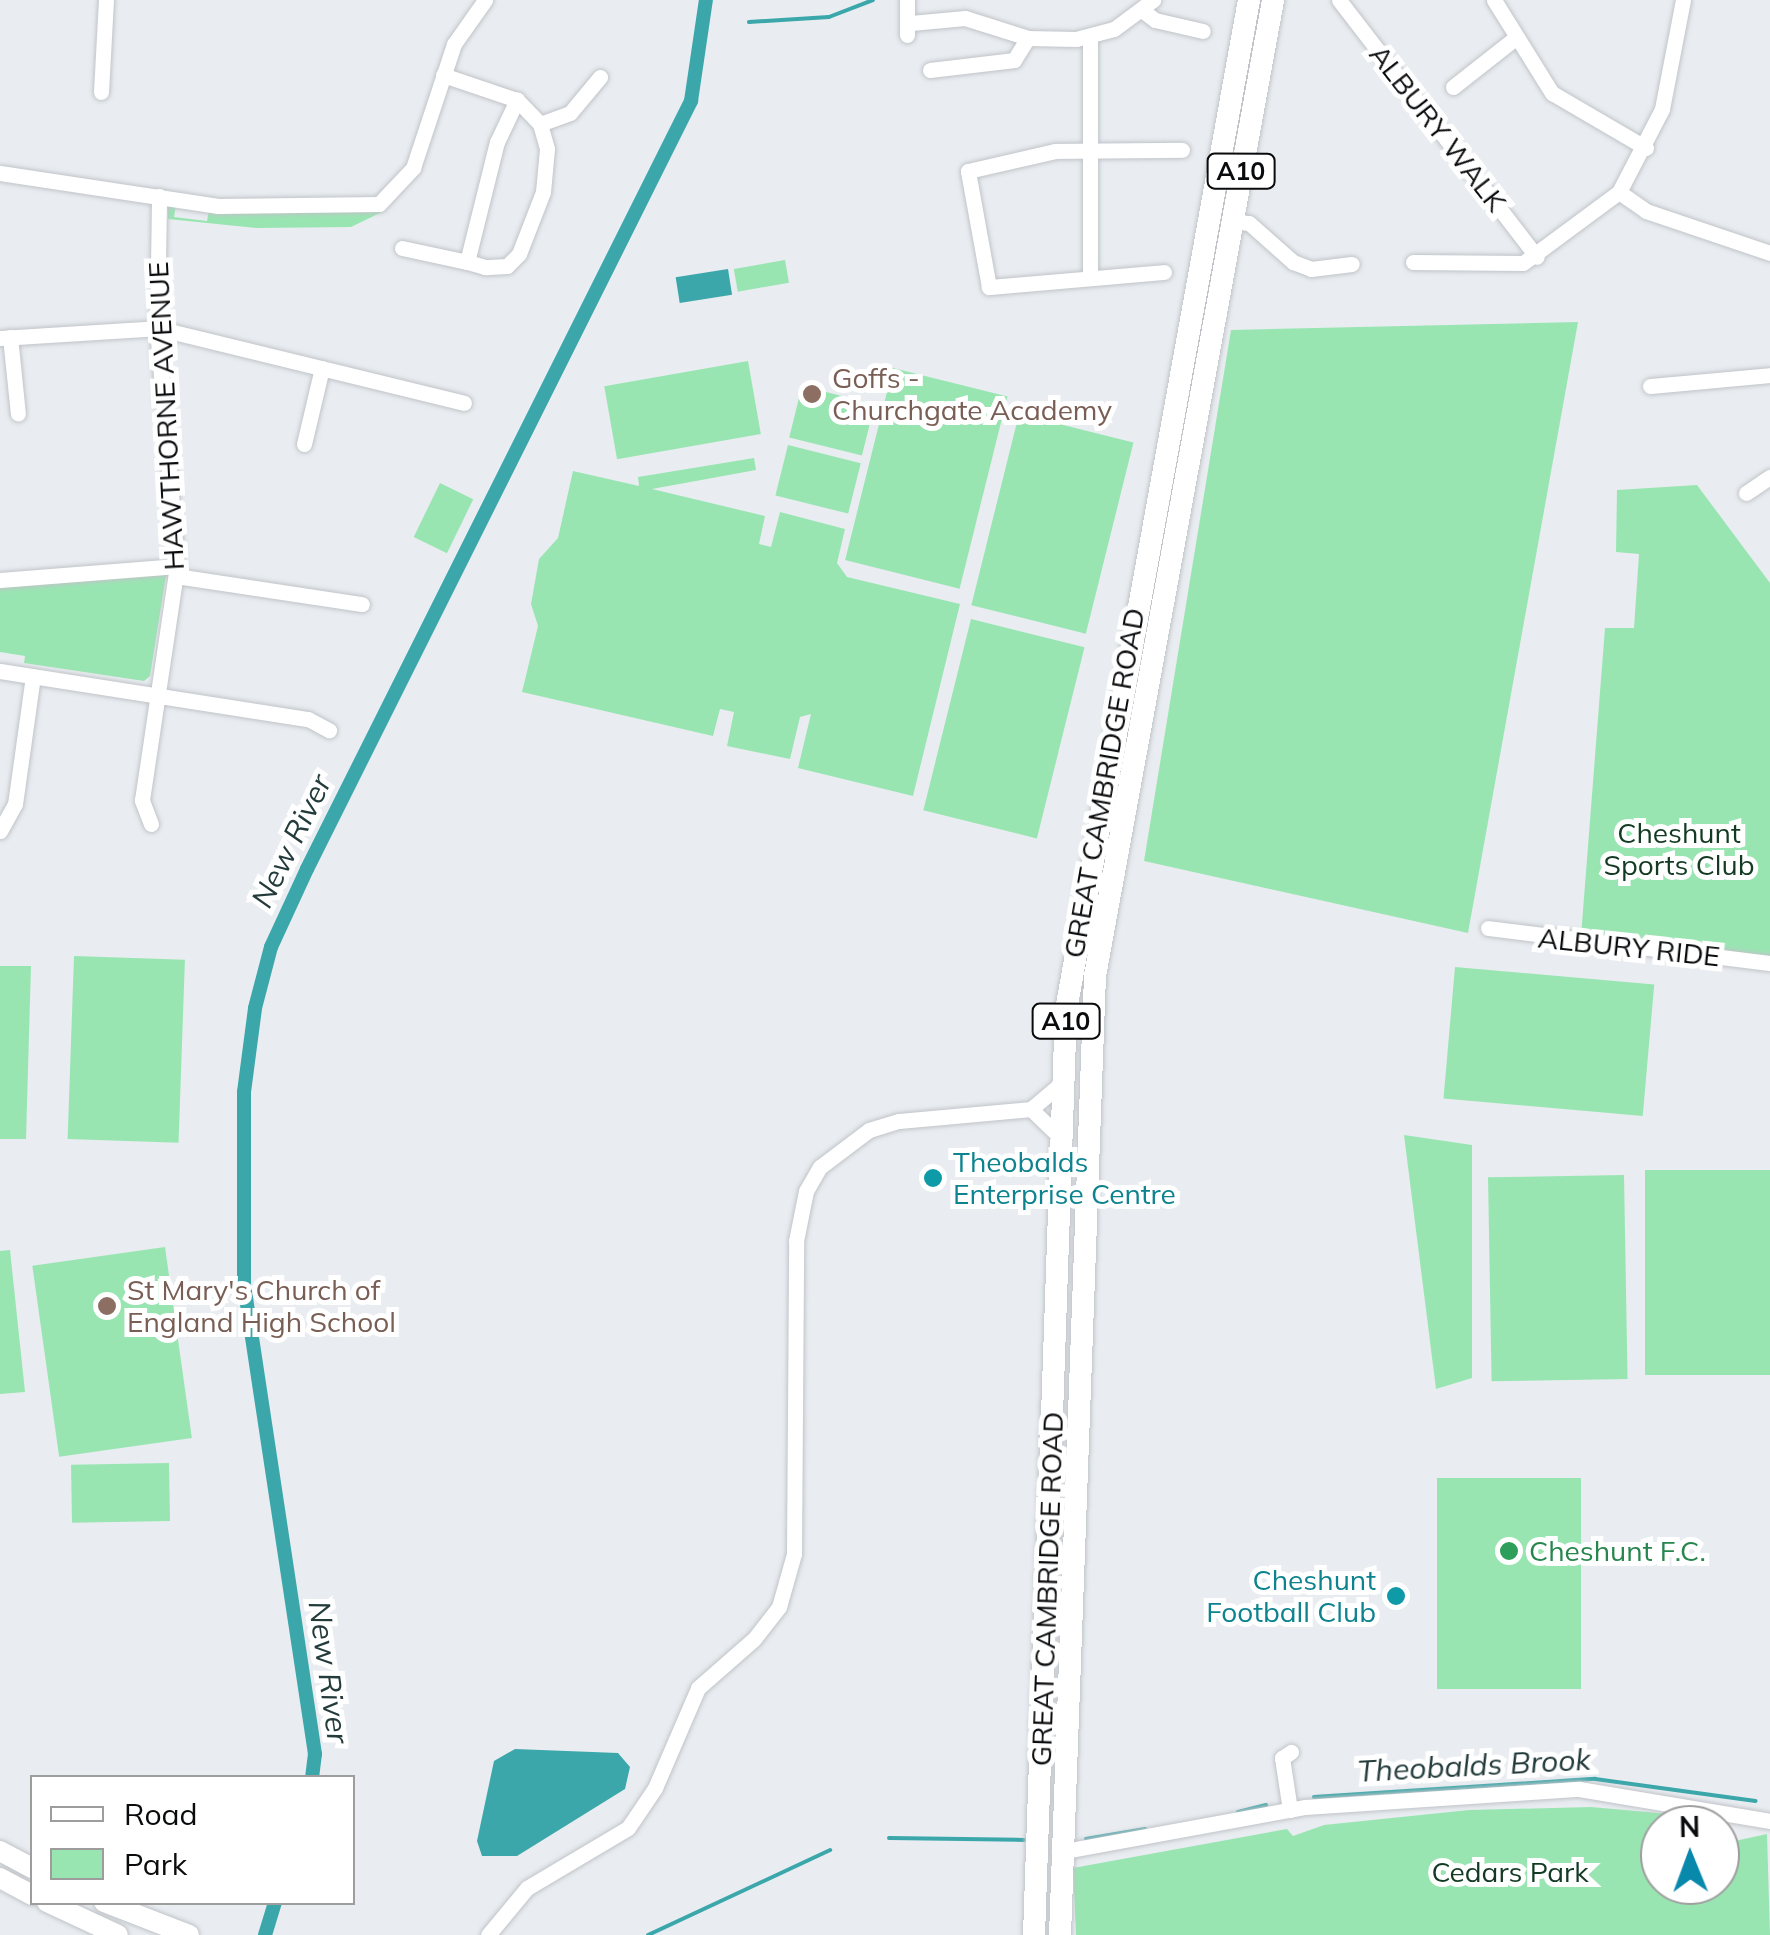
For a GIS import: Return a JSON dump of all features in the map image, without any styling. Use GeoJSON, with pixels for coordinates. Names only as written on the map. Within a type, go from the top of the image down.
{"type":"FeatureCollection","features":[{"type":"Feature","properties":{"kind":"highway","name":"GREAT CAMBRIDGE ROAD"},"geometry":{"type":"LineString","coordinates":[[1034,1935],[1065,1141],[1066,1010],[1078,914],[1249,0]]}},
{"type":"Feature","properties":{"kind":"highway","name":"GREAT CAMBRIDGE ROAD"},"geometry":{"type":"LineString","coordinates":[[1060,1935],[1059,1852],[1091,1014],[1103,914],[1273,0]]}},
{"type":"Feature","properties":{"kind":"main road"},"geometry":{"type":"LineString","coordinates":[[1241,49],[1259,0]]}},
{"type":"Feature","properties":{"kind":"main road"},"geometry":{"type":"LineString","coordinates":[[0,1852],[30,1867]]}},
{"type":"Feature","properties":{"kind":"main road"},"geometry":{"type":"LineString","coordinates":[[0,1878],[30,1894]]}},
{"type":"Feature","properties":{"kind":"main road"},"geometry":{"type":"LineString","coordinates":[[53,1905],[118,1935]]}},
{"type":"Feature","properties":{"kind":"main road"},"geometry":{"type":"LineString","coordinates":[[112,1905],[188,1935]]}},
{"type":"Feature","properties":{"kind":"street"},"geometry":{"type":"LineString","coordinates":[[102,92],[106,0]]}},
{"type":"Feature","properties":{"kind":"street"},"geometry":{"type":"LineString","coordinates":[[0,173],[285,210],[385,202],[412,168],[460,32],[485,0]]}},
{"type":"Feature","properties":{"kind":"street"},"geometry":{"type":"LineString","coordinates":[[907,0],[909,29],[966,18],[1028,38],[1090,36],[1148,5],[1155,20],[1203,31]]}},
{"type":"Feature","properties":{"kind":"street","name":"ALBURY WALK"},"geometry":{"type":"LineString","coordinates":[[1339,0],[1536,257]]}},
{"type":"Feature","properties":{"kind":"street"},"geometry":{"type":"LineString","coordinates":[[1494,0],[1514,40],[1552,92],[1646,148]]}},
{"type":"Feature","properties":{"kind":"street"},"geometry":{"type":"LineString","coordinates":[[1413,262],[1447,259],[1500,267],[1536,257],[1619,192],[1646,148],[1672,75],[1683,0]]}},
{"type":"Feature","properties":{"kind":"street"},"geometry":{"type":"LineString","coordinates":[[1090,36],[1090,278]]}},
{"type":"Feature","properties":{"kind":"street"},"geometry":{"type":"LineString","coordinates":[[930,70],[1014,60],[1028,38]]}},
{"type":"Feature","properties":{"kind":"street"},"geometry":{"type":"LineString","coordinates":[[1453,87],[1514,40]]}},
{"type":"Feature","properties":{"kind":"street"},"geometry":{"type":"LineString","coordinates":[[402,248],[500,268],[520,254],[547,173],[540,124],[516,100],[444,75]]}},
{"type":"Feature","properties":{"kind":"street"},"geometry":{"type":"LineString","coordinates":[[540,124],[570,113],[600,78]]}},
{"type":"Feature","properties":{"kind":"street"},"geometry":{"type":"LineString","coordinates":[[466,262],[497,142],[516,100]]}},
{"type":"Feature","properties":{"kind":"street"},"geometry":{"type":"LineString","coordinates":[[1164,272],[989,287],[968,172],[1055,152],[1182,150]]}},
{"type":"Feature","properties":{"kind":"street"},"geometry":{"type":"LineString","coordinates":[[1619,192],[1646,212],[1770,253]]}},
{"type":"Feature","properties":{"kind":"street","name":"HAWTHORNE AVENUE"},"geometry":{"type":"LineString","coordinates":[[152,824],[142,800],[176,571],[157,328],[159,196]]}},
{"type":"Feature","properties":{"kind":"street"},"geometry":{"type":"LineString","coordinates":[[1232,221],[1248,223],[1292,262],[1311,268],[1352,264]]}},
{"type":"Feature","properties":{"kind":"street"},"geometry":{"type":"LineString","coordinates":[[18,414],[5,338],[157,328],[464,403]]}},
{"type":"Feature","properties":{"kind":"street"},"geometry":{"type":"LineString","coordinates":[[304,444],[322,368]]}},
{"type":"Feature","properties":{"kind":"street"},"geometry":{"type":"LineString","coordinates":[[1650,386],[1770,375]]}},
{"type":"Feature","properties":{"kind":"street"},"geometry":{"type":"LineString","coordinates":[[1746,493],[1770,477]]}},
{"type":"Feature","properties":{"kind":"street"},"geometry":{"type":"LineString","coordinates":[[0,580],[176,571],[362,604]]}},
{"type":"Feature","properties":{"kind":"street"},"geometry":{"type":"LineString","coordinates":[[0,671],[308,719],[329,730]]}},
{"type":"Feature","properties":{"kind":"street"},"geometry":{"type":"LineString","coordinates":[[0,831],[15,804],[33,676]]}},
{"type":"Feature","properties":{"kind":"street","name":"ALBURY RIDE"},"geometry":{"type":"LineString","coordinates":[[1488,928],[1770,963]]}},
{"type":"Feature","properties":{"kind":"street"},"geometry":{"type":"LineString","coordinates":[[488,1935],[527,1888],[628,1828],[654,1788],[698,1688],[754,1640],[779,1607],[794,1554],[796,1241],[806,1191],[820,1167],[840,1146],[899,1121],[1031,1110],[1067,1078]]}},
{"type":"Feature","properties":{"kind":"street"},"geometry":{"type":"LineString","coordinates":[[1031,1110],[1065,1141]]}},
{"type":"Feature","properties":{"kind":"street"},"geometry":{"type":"LineString","coordinates":[[1289,1803],[1282,1758],[1291,1752]]}},
{"type":"Feature","properties":{"kind":"street"},"geometry":{"type":"LineString","coordinates":[[1059,1852],[1289,1803],[1579,1789],[1770,1820]]}},
{"type":"Feature","properties":{"kind":"green space"},"geometry":{"type":"Polygon","coordinates":[[[176,205],[174,217],[207,221],[209,210],[384,211],[351,227],[256,228],[168,219],[168,206],[176,205]]]}},
{"type":"Feature","properties":{"kind":"green space"},"geometry":{"type":"Polygon","coordinates":[[[785,260],[789,283],[738,292],[734,269],[785,260]]]}},
{"type":"Feature","properties":{"kind":"green space"},"geometry":{"type":"Polygon","coordinates":[[[1578,322],[1468,933],[1144,861],[1231,330],[1578,322]]]}},
{"type":"Feature","properties":{"kind":"green space"},"geometry":{"type":"Polygon","coordinates":[[[748,361],[761,434],[617,459],[604,386],[748,361]]]}},
{"type":"Feature","properties":{"kind":"green space"},"geometry":{"type":"Polygon","coordinates":[[[893,368],[1007,397],[960,589],[845,560],[893,368]]]}},
{"type":"Feature","properties":{"kind":"green space"},"geometry":{"type":"Polygon","coordinates":[[[802,386],[875,404],[862,456],[789,437],[802,386]]]}},
{"type":"Feature","properties":{"kind":"green space"},"geometry":{"type":"Polygon","coordinates":[[[1019,414],[1133,443],[1086,634],[971,605],[1019,414]]]}},
{"type":"Feature","properties":{"kind":"green space"},"geometry":{"type":"Polygon","coordinates":[[[788,445],[861,463],[848,514],[775,495],[788,445]]]}},
{"type":"Feature","properties":{"kind":"green space"},"geometry":{"type":"Polygon","coordinates":[[[754,458],[756,470],[652,489],[765,516],[759,544],[771,547],[780,512],[845,529],[837,563],[847,577],[960,604],[913,796],[798,768],[811,714],[800,717],[790,759],[727,746],[734,712],[720,709],[713,736],[522,692],[538,626],[531,604],[539,559],[558,538],[573,471],[639,486],[638,477],[754,458]]]}},
{"type":"Feature","properties":{"kind":"green space"},"geometry":{"type":"Polygon","coordinates":[[[440,483],[473,499],[447,553],[414,537],[440,483]]]}},
{"type":"Feature","properties":{"kind":"green space","name":"Cheshunt Sports Club"},"geometry":{"type":"Polygon","coordinates":[[[1697,485],[1770,583],[1770,956],[1581,936],[1605,628],[1634,628],[1639,554],[1616,552],[1617,490],[1697,485]]]}},
{"type":"Feature","properties":{"kind":"green space"},"geometry":{"type":"Polygon","coordinates":[[[167,569],[150,676],[144,681],[24,663],[25,656],[0,652],[0,586],[167,569]]]}},
{"type":"Feature","properties":{"kind":"green space"},"geometry":{"type":"Polygon","coordinates":[[[971,619],[1085,647],[1037,838],[923,810],[971,619]]]}},
{"type":"Feature","properties":{"kind":"green space"},"geometry":{"type":"Polygon","coordinates":[[[74,956],[185,960],[179,1143],[68,1139],[74,956]]]}},
{"type":"Feature","properties":{"kind":"green space"},"geometry":{"type":"Polygon","coordinates":[[[0,966],[31,966],[26,1139],[0,1139],[0,966]]]}},
{"type":"Feature","properties":{"kind":"green space"},"geometry":{"type":"Polygon","coordinates":[[[1455,967],[1654,984],[1643,1116],[1443,1098],[1455,967]]]}},
{"type":"Feature","properties":{"kind":"green space"},"geometry":{"type":"Polygon","coordinates":[[[1404,1135],[1472,1145],[1472,1378],[1436,1389],[1404,1135]]]}},
{"type":"Feature","properties":{"kind":"green space"},"geometry":{"type":"Polygon","coordinates":[[[1645,1170],[1770,1170],[1770,1375],[1645,1375],[1645,1170]]]}},
{"type":"Feature","properties":{"kind":"green space"},"geometry":{"type":"Polygon","coordinates":[[[1624,1175],[1628,1379],[1492,1381],[1488,1177],[1624,1175]]]}},
{"type":"Feature","properties":{"kind":"green space"},"geometry":{"type":"Polygon","coordinates":[[[165,1247],[192,1438],[59,1457],[32,1266],[165,1247]]]}},
{"type":"Feature","properties":{"kind":"green space"},"geometry":{"type":"Polygon","coordinates":[[[10,1250],[25,1392],[0,1394],[0,1251],[10,1250]]]}},
{"type":"Feature","properties":{"kind":"green space"},"geometry":{"type":"Polygon","coordinates":[[[169,1463],[170,1521],[72,1523],[71,1465],[169,1463]]]}},
{"type":"Feature","properties":{"kind":"green space","name":"Cheshunt F.C."},"geometry":{"type":"Polygon","coordinates":[[[1437,1478],[1581,1478],[1581,1689],[1437,1689],[1437,1478]]]}},
{"type":"Feature","properties":{"kind":"green space","name":"Cedars Park"},"geometry":{"type":"Polygon","coordinates":[[[1591,1807],[1640,1811],[1640,1905],[1740,1905],[1740,1840],[1767,1834],[1770,1935],[1076,1935],[1073,1868],[1287,1829],[1293,1836],[1324,1825],[1469,1810],[1591,1807]]]}},
{"type":"Feature","properties":{"kind":"water"},"geometry":{"type":"Polygon","coordinates":[[[728,269],[732,295],[680,303],[676,277],[728,269]]]}},
{"type":"Feature","properties":{"kind":"water"},"geometry":{"type":"Polygon","coordinates":[[[515,1749],[618,1753],[630,1767],[625,1789],[517,1856],[482,1856],[477,1841],[494,1761],[515,1749]]]}},
{"type":"Feature","properties":{"kind":"waterway","name":"New River"},"geometry":{"type":"LineString","coordinates":[[312,1775],[315,1754],[244,1286],[244,1092],[255,1008],[271,947],[307,869],[691,101],[706,0]]}},
{"type":"Feature","properties":{"kind":"waterway"},"geometry":{"type":"LineString","coordinates":[[749,22],[829,17],[873,0]]}},
{"type":"Feature","properties":{"kind":"waterway","name":"Theobalds Brook"},"geometry":{"type":"LineString","coordinates":[[1314,1797],[1595,1779],[1755,1801]]}},
{"type":"Feature","properties":{"kind":"waterway","name":"Theobalds Brook"},"geometry":{"type":"LineString","coordinates":[[1238,1812],[1266,1805]]}},
{"type":"Feature","properties":{"kind":"waterway","name":"Theobalds Brook"},"geometry":{"type":"LineString","coordinates":[[1086,1839],[1145,1829]]}},
{"type":"Feature","properties":{"kind":"waterway","name":"Theobalds Brook"},"geometry":{"type":"LineString","coordinates":[[889,1838],[1024,1840]]}},
{"type":"Feature","properties":{"kind":"waterway","name":"Theobalds Brook"},"geometry":{"type":"LineString","coordinates":[[648,1935],[830,1850]]}},
{"type":"Feature","properties":{"kind":"waterway","name":"New River"},"geometry":{"type":"LineString","coordinates":[[265,1935],[274,1905]]}},
{"type":"Feature","properties":{"kind":"place","name":"Goffs - Churchgate Academy"},"geometry":{"type":"Point","coordinates":[812,394]}},
{"type":"Feature","properties":{"kind":"place","name":"Theobalds Enterprise Centre"},"geometry":{"type":"Point","coordinates":[933,1178]}},
{"type":"Feature","properties":{"kind":"place","name":"St Mary's Church of England High School"},"geometry":{"type":"Point","coordinates":[107,1306]}},
{"type":"Feature","properties":{"kind":"place","name":"Cheshunt F.C."},"geometry":{"type":"Point","coordinates":[1509,1551]}},
{"type":"Feature","properties":{"kind":"place","name":"Cheshunt Football Club"},"geometry":{"type":"Point","coordinates":[1396,1596]}}]}
